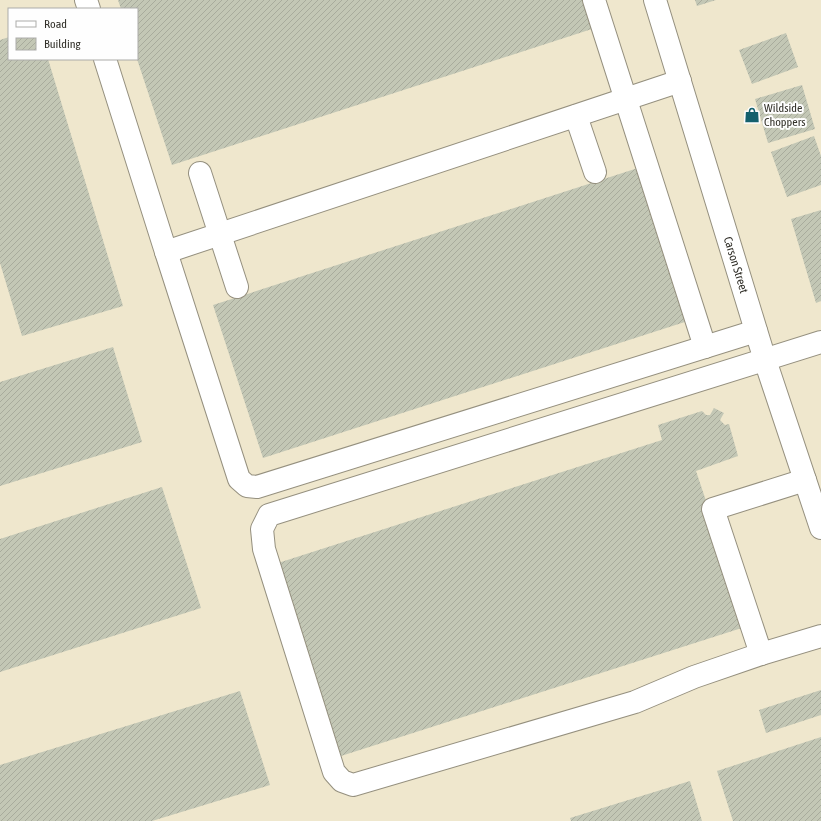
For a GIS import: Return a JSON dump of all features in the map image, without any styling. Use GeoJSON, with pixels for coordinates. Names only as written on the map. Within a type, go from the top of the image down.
{"type":"FeatureCollection","features":[{"type":"Feature","properties":{"kind":"street"},"geometry":{"type":"LineString","coordinates":[[594,0],[705,347]]}},
{"type":"Feature","properties":{"kind":"street","name":"Carson Street"},"geometry":{"type":"LineString","coordinates":[[655,0],[765,360],[821,528]]}},
{"type":"Feature","properties":{"kind":"street"},"geometry":{"type":"LineString","coordinates":[[105,60],[239,479],[247,486],[257,487],[756,331]]}},
{"type":"Feature","properties":{"kind":"street"},"geometry":{"type":"LineString","coordinates":[[166,252],[680,81]]}},
{"type":"Feature","properties":{"kind":"street"},"geometry":{"type":"LineString","coordinates":[[576,116],[595,172]]}},
{"type":"Feature","properties":{"kind":"street"},"geometry":{"type":"LineString","coordinates":[[200,173],[237,287]]}},
{"type":"Feature","properties":{"kind":"street"},"geometry":{"type":"LineString","coordinates":[[821,342],[269,516],[262,529],[264,549],[334,772],[342,781],[353,786],[635,702],[694,677],[761,654],[821,636]]}},
{"type":"Feature","properties":{"kind":"street"},"geometry":{"type":"LineString","coordinates":[[761,654],[713,510],[805,480]]}},
{"type":"Feature","properties":{"kind":"shaded area"},"geometry":{"type":"Polygon","coordinates":[[[0,0],[821,0],[821,821],[0,821],[0,0]]]}},
{"type":"Feature","properties":{"kind":"building"},"geometry":{"type":"Polygon","coordinates":[[[118,0],[586,0],[595,28],[172,165],[137,60],[138,8],[121,8],[118,0]]]}},
{"type":"Feature","properties":{"kind":"building"},"geometry":{"type":"Polygon","coordinates":[[[695,0],[716,0],[697,6],[695,0]]]}},
{"type":"Feature","properties":{"kind":"building"},"geometry":{"type":"Polygon","coordinates":[[[786,33],[798,67],[752,84],[739,50],[786,33]]]}},
{"type":"Feature","properties":{"kind":"building"},"geometry":{"type":"Polygon","coordinates":[[[8,37],[8,60],[48,60],[123,306],[22,336],[0,263],[0,40],[8,37]]]}},
{"type":"Feature","properties":{"kind":"building"},"geometry":{"type":"Polygon","coordinates":[[[802,85],[815,129],[768,143],[755,99],[802,85]]]}},
{"type":"Feature","properties":{"kind":"building"},"geometry":{"type":"Polygon","coordinates":[[[814,136],[821,156],[821,185],[787,197],[771,152],[814,136]]]}},
{"type":"Feature","properties":{"kind":"building"},"geometry":{"type":"Polygon","coordinates":[[[641,167],[691,320],[263,458],[213,305],[641,167]]]}},
{"type":"Feature","properties":{"kind":"building"},"geometry":{"type":"Polygon","coordinates":[[[821,210],[821,301],[816,303],[791,219],[821,210]]]}},
{"type":"Feature","properties":{"kind":"building"},"geometry":{"type":"Polygon","coordinates":[[[113,347],[142,442],[0,486],[0,382],[113,347]]]}},
{"type":"Feature","properties":{"kind":"building"},"geometry":{"type":"Polygon","coordinates":[[[714,408],[724,413],[720,420],[725,425],[729,424],[738,456],[696,471],[748,626],[341,756],[278,563],[662,440],[658,425],[702,411],[706,415],[710,415],[714,408]]]}},
{"type":"Feature","properties":{"kind":"building"},"geometry":{"type":"Polygon","coordinates":[[[162,487],[201,608],[0,672],[0,539],[162,487]]]}},
{"type":"Feature","properties":{"kind":"building"},"geometry":{"type":"Polygon","coordinates":[[[821,690],[821,715],[766,733],[759,710],[821,690]]]}},
{"type":"Feature","properties":{"kind":"building"},"geometry":{"type":"Polygon","coordinates":[[[240,691],[270,785],[152,821],[0,821],[0,765],[240,691]]]}},
{"type":"Feature","properties":{"kind":"building"},"geometry":{"type":"Polygon","coordinates":[[[821,737],[821,821],[733,821],[717,771],[821,737]]]}},
{"type":"Feature","properties":{"kind":"building"},"geometry":{"type":"Polygon","coordinates":[[[690,781],[702,821],[571,821],[570,818],[690,781]]]}},
{"type":"Feature","properties":{"kind":"place","name":"Wildside Choppers"},"geometry":{"type":"Point","coordinates":[752,115]}}]}
